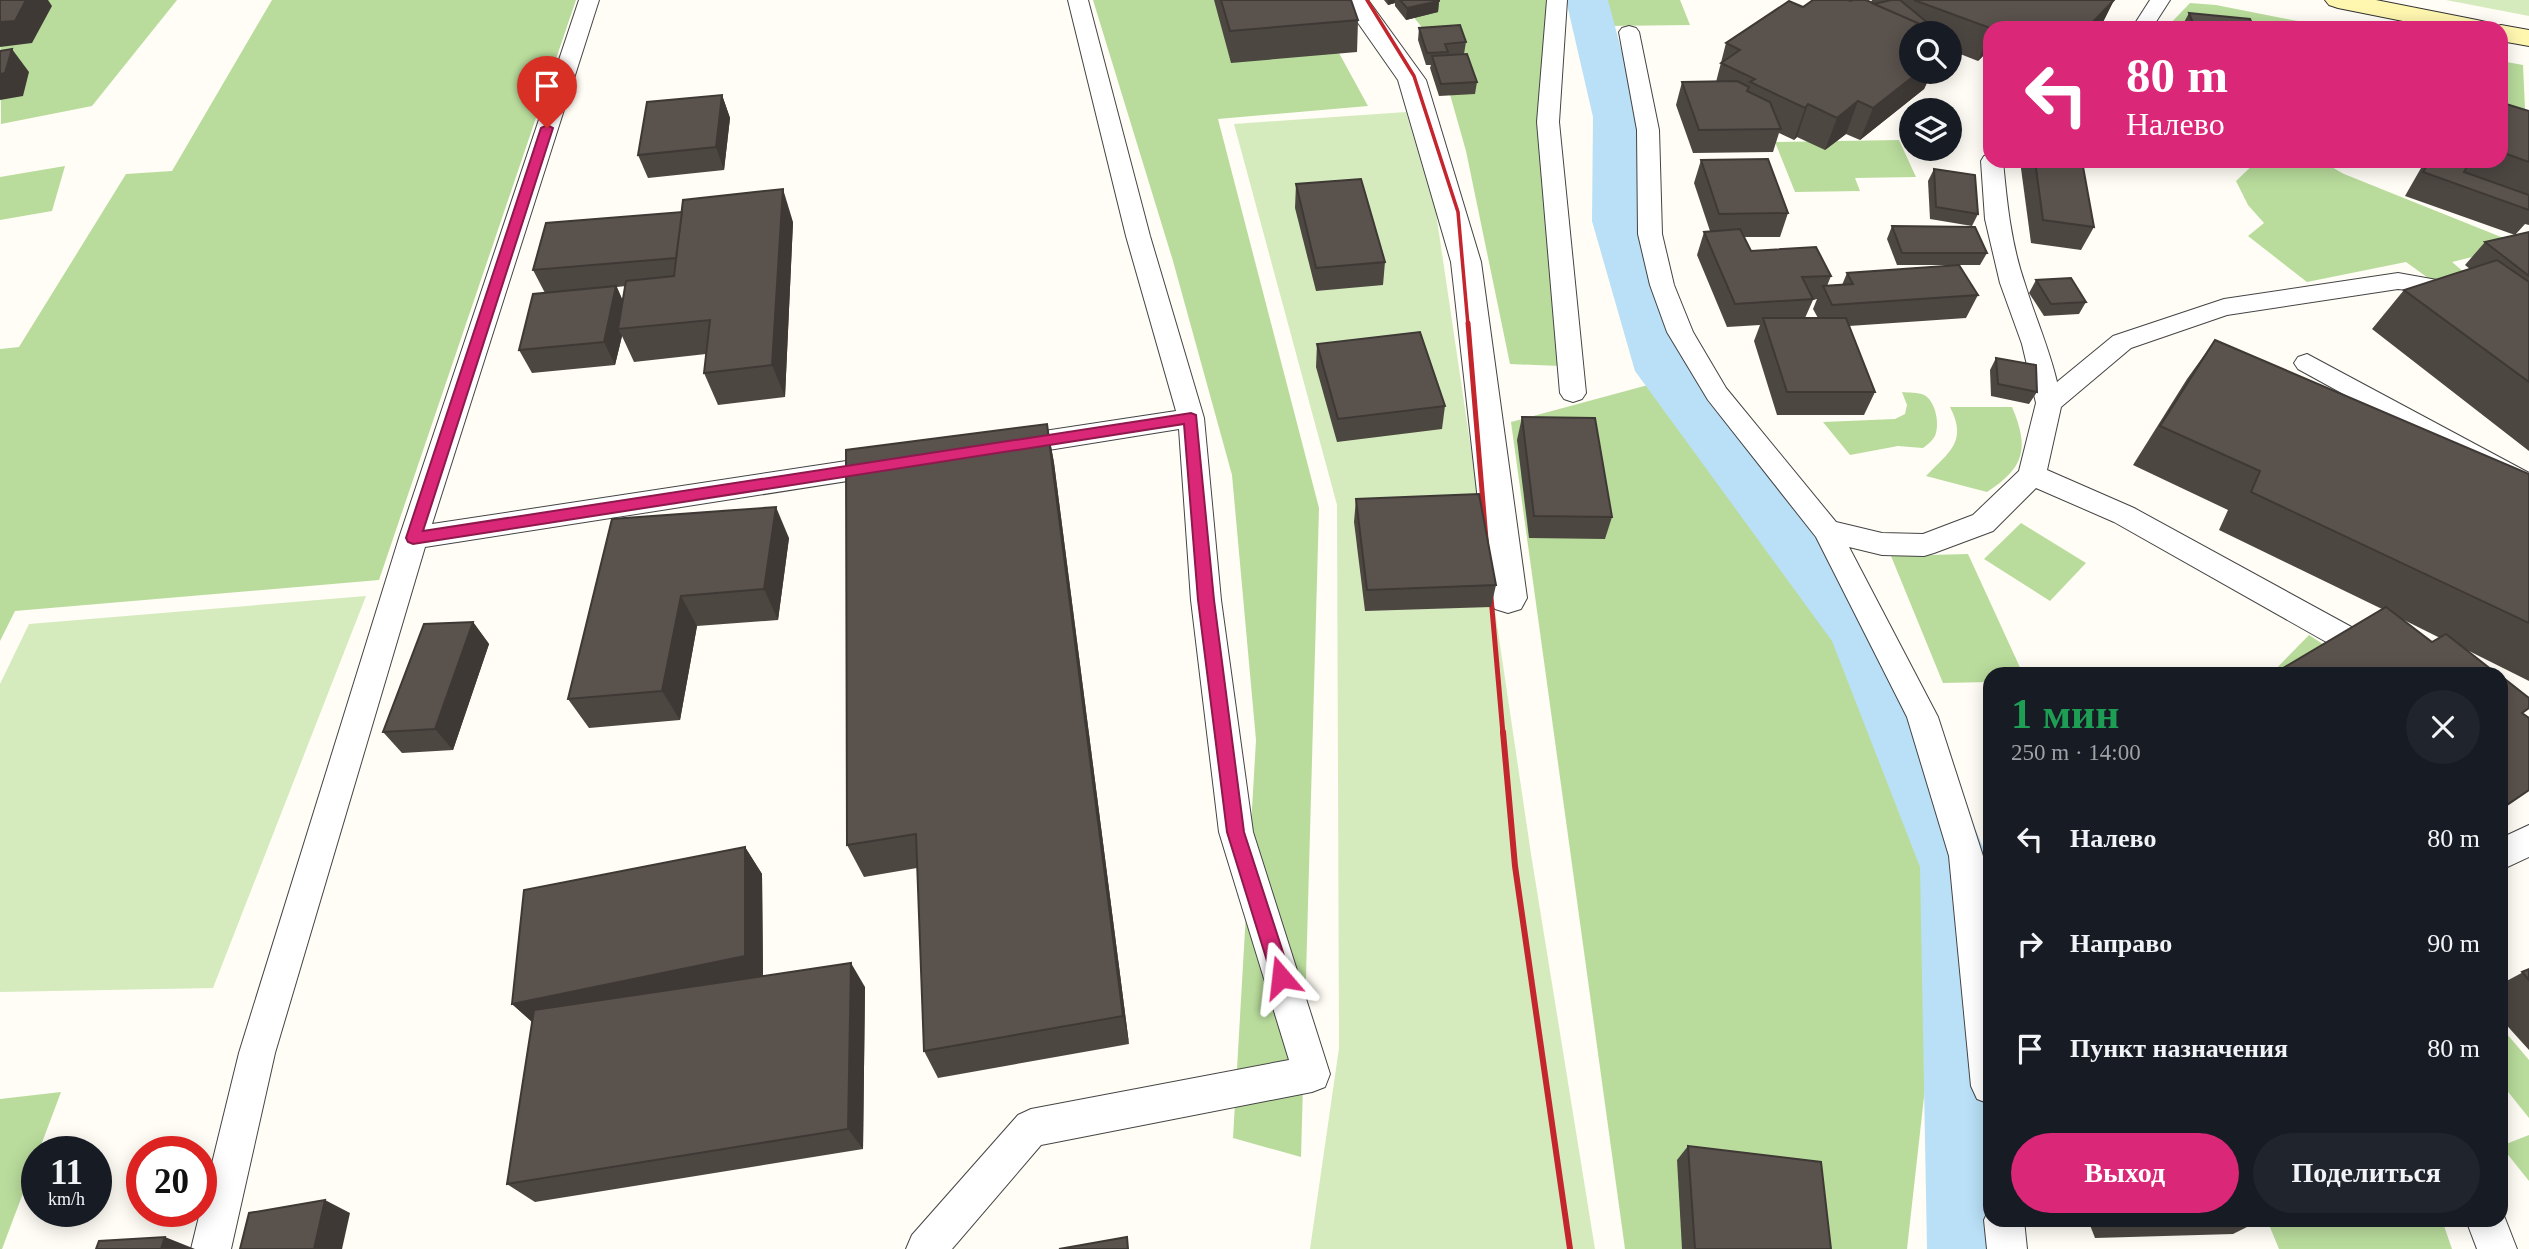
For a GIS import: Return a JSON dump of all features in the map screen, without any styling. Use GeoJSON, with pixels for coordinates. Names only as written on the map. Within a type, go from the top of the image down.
{"type":"FeatureCollection","features":[{"type":"Feature","properties":{"kind":"main road"},"geometry":{"type":"LineString","coordinates":[[2338,0],[2442,21]]}},
{"type":"Feature","properties":{"kind":"main road"},"geometry":{"type":"LineString","coordinates":[[2508,34],[2529,38]]}},
{"type":"Feature","properties":{"kind":"street"},"geometry":{"type":"LineString","coordinates":[[1355,0],[1412,80],[1466,262],[1508,598]]}},
{"type":"Feature","properties":{"kind":"lane"},"geometry":{"type":"LineString","coordinates":[[211,1249],[257,1053],[413,538],[589,0]]}},
{"type":"Feature","properties":{"kind":"lane"},"geometry":{"type":"LineString","coordinates":[[926,1249],[1031,1128],[1312,1074],[1236,832],[1206,600],[1191,418],[1138,236],[1078,0]]}},
{"type":"Feature","properties":{"kind":"lane"},"geometry":{"type":"LineString","coordinates":[[1558,0],[1549,122],[1573,393]]}},
{"type":"Feature","properties":{"kind":"lane"},"geometry":{"type":"LineString","coordinates":[[2146,21],[2160,0]]}},
{"type":"Feature","properties":{"kind":"lane"},"geometry":{"type":"LineString","coordinates":[[1629,32],[1647,130],[1650,234],[1662,285],[1680,332],[1717,394],[1828,531],[1922,718],[1966,856],[1983,1019]]}},
{"type":"Feature","properties":{"kind":"lane"},"geometry":{"type":"LineString","coordinates":[[1828,531],[1882,544],[1924,545],[1983,523],[2032,475],[2049,403],[2035,344],[2012,283],[1997,219],[1993,168]]}},
{"type":"Feature","properties":{"kind":"lane"},"geometry":{"type":"LineString","coordinates":[[2049,403],[2122,342],[2224,306],[2398,281],[2428,286],[2473,317]]}},
{"type":"Feature","properties":{"kind":"lane"},"geometry":{"type":"LineString","coordinates":[[2307,363],[2529,486]]}},
{"type":"Feature","properties":{"kind":"lane"},"geometry":{"type":"LineString","coordinates":[[986,450],[1191,418]]}},
{"type":"Feature","properties":{"kind":"lane"},"geometry":{"type":"LineString","coordinates":[[413,538],[918,460]]}},
{"type":"Feature","properties":{"kind":"lane"},"geometry":{"type":"LineString","coordinates":[[2032,475],[2124,515],[2397,667]]}},
{"type":"Feature","properties":{"kind":"lane"},"geometry":{"type":"LineString","coordinates":[[2508,851],[2529,840]]}},
{"type":"Feature","properties":{"kind":"lane"},"geometry":{"type":"LineString","coordinates":[[2005,1227],[2007,1249]]}},
{"type":"Feature","properties":{"kind":"lane"},"geometry":{"type":"LineString","coordinates":[[2489,1227],[2497,1249]]}},
{"type":"Feature","properties":{"kind":"green space"},"geometry":{"type":"Polygon","coordinates":[[[0,0],[177,0],[92,106],[1,124],[0,0]]]}},
{"type":"Feature","properties":{"kind":"green space"},"geometry":{"type":"Polygon","coordinates":[[[272,0],[576,0],[379,580],[15,611],[0,641],[0,349],[19,347],[126,174],[172,171],[272,0]]]}},
{"type":"Feature","properties":{"kind":"green space"},"geometry":{"type":"Polygon","coordinates":[[[1093,0],[1310,0],[1368,106],[1218,119],[1319,508],[1301,1157],[1233,1138],[1256,740],[1232,475],[1173,261],[1093,0]]]}},
{"type":"Feature","properties":{"kind":"green space"},"geometry":{"type":"Polygon","coordinates":[[[1400,0],[1548,0],[1537,115],[1560,366],[1510,364],[1466,151],[1436,45],[1400,0]]]}},
{"type":"Feature","properties":{"kind":"green space"},"geometry":{"type":"Polygon","coordinates":[[[1599,0],[1680,0],[1690,25],[1608,26],[1599,0]]]}},
{"type":"Feature","properties":{"kind":"green space"},"geometry":{"type":"Polygon","coordinates":[[[2446,0],[2529,0],[2529,16],[2446,0]]]}},
{"type":"Feature","properties":{"kind":"green space"},"geometry":{"type":"Polygon","coordinates":[[[2190,3],[2216,5],[2297,21],[2173,21],[2190,3]]]}},
{"type":"Feature","properties":{"kind":"green space"},"geometry":{"type":"Polygon","coordinates":[[[2508,62],[2523,65],[2525,109],[2508,105],[2508,62]]]}},
{"type":"Feature","properties":{"kind":"green space"},"geometry":{"type":"Polygon","coordinates":[[[1406,112],[1436,213],[1531,854],[1595,1249],[1310,1249],[1339,1048],[1337,505],[1234,124],[1406,112]]]}},
{"type":"Feature","properties":{"kind":"green space"},"geometry":{"type":"Polygon","coordinates":[[[1899,140],[1899,161],[1909,161],[1916,177],[1855,178],[1860,191],[1795,192],[1775,142],[1899,140]]]}},
{"type":"Feature","properties":{"kind":"green space"},"geometry":{"type":"Polygon","coordinates":[[[65,166],[52,211],[0,220],[0,177],[65,166]]]}},
{"type":"Feature","properties":{"kind":"green space"},"geometry":{"type":"Polygon","coordinates":[[[2250,168],[2333,168],[2521,245],[2452,262],[2509,310],[2489,322],[2406,262],[2307,282],[2248,236],[2264,223],[2248,205],[2236,181],[2250,168]]]}},
{"type":"Feature","properties":{"kind":"green space"},"geometry":{"type":"Polygon","coordinates":[[[1648,385],[1722,473],[1847,640],[1928,862],[1939,963],[1907,1249],[1625,1249],[1511,422],[1648,385]]]}},
{"type":"Feature","properties":{"kind":"green space"},"geometry":{"type":"Polygon","coordinates":[[[1902,392],[1924,395],[1934,408],[1937,420],[1935,436],[1923,448],[1898,446],[1850,455],[1823,422],[1895,419],[1905,414],[1907,405],[1902,392]]]}},
{"type":"Feature","properties":{"kind":"green space"},"geometry":{"type":"Polygon","coordinates":[[[1950,407],[2012,407],[2021,435],[2020,456],[2009,474],[1987,492],[1926,476],[1948,453],[1956,438],[1957,429],[1950,407]]]}},
{"type":"Feature","properties":{"kind":"green space"},"geometry":{"type":"Polygon","coordinates":[[[2021,523],[2086,563],[2050,601],[1984,559],[2021,523]]]}},
{"type":"Feature","properties":{"kind":"green space"},"geometry":{"type":"Polygon","coordinates":[[[1968,554],[2020,667],[1983,667],[1983,682],[1943,683],[1891,556],[1968,554]]]}},
{"type":"Feature","properties":{"kind":"green space"},"geometry":{"type":"Polygon","coordinates":[[[366,596],[213,988],[0,992],[0,684],[29,624],[366,596]]]}},
{"type":"Feature","properties":{"kind":"green space"},"geometry":{"type":"Polygon","coordinates":[[[2309,635],[2358,667],[2278,667],[2309,635]]]}},
{"type":"Feature","properties":{"kind":"green space"},"geometry":{"type":"Polygon","coordinates":[[[2508,1035],[2529,1060],[2529,1118],[2508,1092],[2508,1035]]]}},
{"type":"Feature","properties":{"kind":"green space"},"geometry":{"type":"Polygon","coordinates":[[[61,1092],[44,1136],[21,1136],[21,1198],[2,1249],[0,1249],[0,1099],[61,1092]]]}},
{"type":"Feature","properties":{"kind":"green space"},"geometry":{"type":"Polygon","coordinates":[[[2529,1135],[2529,1181],[2508,1155],[2508,1143],[2529,1135]]]}},
{"type":"Feature","properties":{"kind":"green space"},"geometry":{"type":"Polygon","coordinates":[[[2270,1227],[2444,1227],[2452,1249],[2279,1249],[2270,1227]]]}},
{"type":"Feature","properties":{"kind":"building"},"geometry":{"type":"Polygon","coordinates":[[[0,0],[26,0],[15,21],[0,22],[0,0]]]}},
{"type":"Feature","properties":{"kind":"building"},"geometry":{"type":"Polygon","coordinates":[[[1221,0],[1351,0],[1358,20],[1230,31],[1221,0]]]}},
{"type":"Feature","properties":{"kind":"building"},"geometry":{"type":"Polygon","coordinates":[[[1400,0],[1439,0],[1439,1],[1407,8],[1400,0]]]}},
{"type":"Feature","properties":{"kind":"building"},"geometry":{"type":"Polygon","coordinates":[[[1813,0],[1866,0],[1913,21],[1899,21],[1899,84],[1904,84],[1873,108],[1858,101],[1837,118],[1808,104],[1805,108],[1750,82],[1755,79],[1721,63],[1740,50],[1726,43],[1789,1],[1803,7],[1813,0]]]}},
{"type":"Feature","properties":{"kind":"building"},"geometry":{"type":"Polygon","coordinates":[[[1900,0],[1925,21],[1913,21],[1874,4],[1900,0]]]}},
{"type":"Feature","properties":{"kind":"building"},"geometry":{"type":"Polygon","coordinates":[[[1914,0],[2114,0],[2094,21],[1983,21],[1983,25],[1914,0]]]}},
{"type":"Feature","properties":{"kind":"building"},"geometry":{"type":"Polygon","coordinates":[[[2189,13],[2251,21],[2192,21],[2189,13]]]}},
{"type":"Feature","properties":{"kind":"building"},"geometry":{"type":"Polygon","coordinates":[[[1460,25],[1466,42],[1445,44],[1448,52],[1427,53],[1419,28],[1460,25]]]}},
{"type":"Feature","properties":{"kind":"building"},"geometry":{"type":"Polygon","coordinates":[[[12,49],[5,73],[0,74],[0,51],[12,49]]]}},
{"type":"Feature","properties":{"kind":"building"},"geometry":{"type":"Polygon","coordinates":[[[1467,54],[1477,82],[1441,84],[1432,56],[1467,54]]]}},
{"type":"Feature","properties":{"kind":"building"},"geometry":{"type":"Polygon","coordinates":[[[1737,81],[1749,87],[1747,91],[1770,102],[1781,129],[1699,130],[1682,82],[1737,81]]]}},
{"type":"Feature","properties":{"kind":"building"},"geometry":{"type":"Polygon","coordinates":[[[722,95],[716,147],[638,155],[647,102],[722,95]]]}},
{"type":"Feature","properties":{"kind":"building"},"geometry":{"type":"Polygon","coordinates":[[[2508,105],[2529,111],[2529,162],[2508,154],[2508,105]]]}},
{"type":"Feature","properties":{"kind":"building"},"geometry":{"type":"Polygon","coordinates":[[[1768,159],[1788,213],[1719,214],[1701,160],[1768,159]]]}},
{"type":"Feature","properties":{"kind":"building"},"geometry":{"type":"Polygon","coordinates":[[[2036,168],[2083,168],[2094,227],[2043,220],[2036,168]]]}},
{"type":"Feature","properties":{"kind":"building"},"geometry":{"type":"Polygon","coordinates":[[[2426,168],[2466,168],[2464,172],[2529,195],[2529,210],[2423,172],[2426,168]]]}},
{"type":"Feature","properties":{"kind":"building"},"geometry":{"type":"Polygon","coordinates":[[[1934,169],[1975,175],[1978,214],[1936,207],[1934,169]]]}},
{"type":"Feature","properties":{"kind":"building"},"geometry":{"type":"Polygon","coordinates":[[[1361,179],[1385,262],[1316,268],[1296,184],[1361,179]]]}},
{"type":"Feature","properties":{"kind":"building"},"geometry":{"type":"Polygon","coordinates":[[[783,189],[772,365],[704,373],[710,320],[618,329],[626,281],[674,276],[683,200],[783,189]]]}},
{"type":"Feature","properties":{"kind":"building"},"geometry":{"type":"Polygon","coordinates":[[[682,212],[676,258],[533,270],[546,223],[682,212]]]}},
{"type":"Feature","properties":{"kind":"building"},"geometry":{"type":"Polygon","coordinates":[[[1892,226],[1975,227],[1987,253],[1902,253],[1892,226]]]}},
{"type":"Feature","properties":{"kind":"building"},"geometry":{"type":"Polygon","coordinates":[[[1740,229],[1751,251],[1816,247],[1831,276],[1802,277],[1813,299],[1735,304],[1704,232],[1740,229]]]}},
{"type":"Feature","properties":{"kind":"building"},"geometry":{"type":"Polygon","coordinates":[[[2529,232],[2529,276],[2485,242],[2529,232]]]}},
{"type":"Feature","properties":{"kind":"building"},"geometry":{"type":"Polygon","coordinates":[[[2497,260],[2529,282],[2529,382],[2404,290],[2497,260]]]}},
{"type":"Feature","properties":{"kind":"building"},"geometry":{"type":"Polygon","coordinates":[[[1959,265],[1978,295],[1832,305],[1823,286],[1853,284],[1847,273],[1959,265]]]}},
{"type":"Feature","properties":{"kind":"building"},"geometry":{"type":"Polygon","coordinates":[[[2071,278],[2086,302],[2051,304],[2036,280],[2071,278]]]}},
{"type":"Feature","properties":{"kind":"building"},"geometry":{"type":"Polygon","coordinates":[[[616,286],[604,342],[519,350],[533,294],[616,286]]]}},
{"type":"Feature","properties":{"kind":"building"},"geometry":{"type":"Polygon","coordinates":[[[1763,318],[1846,318],[1875,392],[1787,392],[1763,318]]]}},
{"type":"Feature","properties":{"kind":"building"},"geometry":{"type":"Polygon","coordinates":[[[1420,332],[1445,406],[1338,419],[1317,344],[1420,332]]]}},
{"type":"Feature","properties":{"kind":"building"},"geometry":{"type":"Polygon","coordinates":[[[2215,340],[2529,474],[2529,623],[2251,492],[2260,471],[2160,426],[2215,340]]]}},
{"type":"Feature","properties":{"kind":"building"},"geometry":{"type":"Polygon","coordinates":[[[1996,358],[2036,365],[2037,392],[1998,384],[1996,358]]]}},
{"type":"Feature","properties":{"kind":"building"},"geometry":{"type":"Polygon","coordinates":[[[1522,417],[1595,418],[1612,517],[1534,516],[1522,417]]]}},
{"type":"Feature","properties":{"kind":"building"},"geometry":{"type":"Polygon","coordinates":[[[1047,424],[1123,1016],[924,1051],[916,834],[847,845],[846,450],[1047,424]]]}},
{"type":"Feature","properties":{"kind":"building"},"geometry":{"type":"Polygon","coordinates":[[[1479,494],[1496,585],[1367,590],[1356,499],[1479,494]]]}},
{"type":"Feature","properties":{"kind":"building"},"geometry":{"type":"Polygon","coordinates":[[[776,507],[764,589],[681,596],[662,691],[568,699],[612,519],[776,507]]]}},
{"type":"Feature","properties":{"kind":"building"},"geometry":{"type":"Polygon","coordinates":[[[2386,607],[2432,642],[2446,634],[2488,667],[2285,667],[2386,607]]]}},
{"type":"Feature","properties":{"kind":"building"},"geometry":{"type":"Polygon","coordinates":[[[473,622],[435,729],[383,732],[424,624],[473,622]]]}},
{"type":"Feature","properties":{"kind":"building"},"geometry":{"type":"Polygon","coordinates":[[[2508,682],[2529,698],[2529,708],[2522,713],[2529,718],[2529,790],[2508,804],[2508,682]]]}},
{"type":"Feature","properties":{"kind":"building"},"geometry":{"type":"Polygon","coordinates":[[[745,847],[745,956],[512,1004],[524,890],[745,847]]]}},
{"type":"Feature","properties":{"kind":"building"},"geometry":{"type":"Polygon","coordinates":[[[851,963],[848,1129],[507,1184],[534,1010],[851,963]]]}},
{"type":"Feature","properties":{"kind":"building"},"geometry":{"type":"Polygon","coordinates":[[[2529,969],[2529,980],[2522,972],[2529,969]]]}},
{"type":"Feature","properties":{"kind":"building"},"geometry":{"type":"Polygon","coordinates":[[[1688,1146],[1821,1162],[1831,1249],[1695,1249],[1688,1146]]]}},
{"type":"Feature","properties":{"kind":"building"},"geometry":{"type":"Polygon","coordinates":[[[325,1200],[314,1249],[240,1249],[249,1213],[325,1200]]]}},
{"type":"Feature","properties":{"kind":"building"},"geometry":{"type":"Polygon","coordinates":[[[165,1237],[161,1249],[96,1249],[99,1241],[165,1237]]]}},
{"type":"Feature","properties":{"kind":"building"},"geometry":{"type":"Polygon","coordinates":[[[1127,1237],[1128,1249],[1059,1249],[1127,1237]]]}},
{"type":"Feature","properties":{"kind":"waterway"},"geometry":{"type":"LineString","coordinates":[[1587,0],[1616,117],[1617,221],[1662,371],[1859,630],[1956,867],[1969,1249]]}},
{"type":"Feature","properties":{"kind":"railway"},"geometry":{"type":"LineString","coordinates":[[1367,0],[1414,76],[1458,212],[1468,325]]}},
{"type":"Feature","properties":{"kind":"railway"},"geometry":{"type":"LineString","coordinates":[[1468,323],[1487,551]]}},
{"type":"Feature","properties":{"kind":"railway"},"geometry":{"type":"LineString","coordinates":[[1490,586],[1503,734]]}},
{"type":"Feature","properties":{"kind":"railway"},"geometry":{"type":"LineString","coordinates":[[1503,732],[1515,866],[1570,1249]]}},
{"type":"Feature","properties":{"kind":"route"},"geometry":{"type":"LineString","coordinates":[[547,128],[413,538],[1191,418],[1206,600],[1236,832],[1281,977]]}}]}
